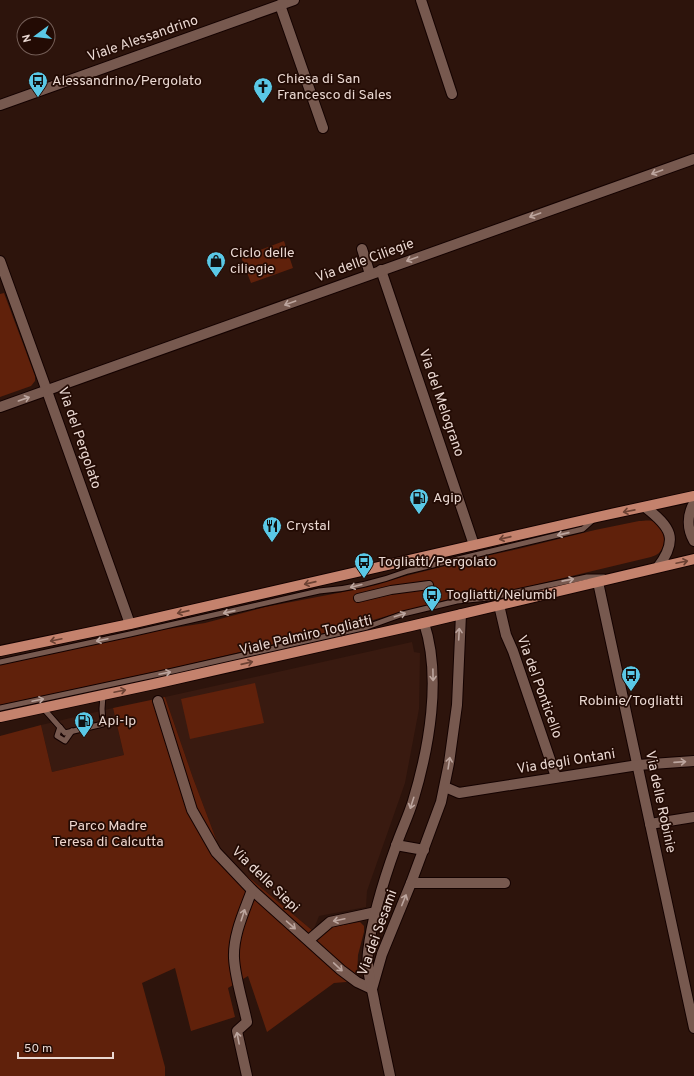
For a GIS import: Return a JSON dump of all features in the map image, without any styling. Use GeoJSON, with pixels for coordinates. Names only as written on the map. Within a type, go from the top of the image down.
{"type":"FeatureCollection","features":[{"type":"Feature","properties":{"kind":"main road"},"geometry":{"type":"LineString","coordinates":[[0,652],[694,496]]}},
{"type":"Feature","properties":{"kind":"main road","name":"Viale Palmiro Togliatti"},"geometry":{"type":"LineString","coordinates":[[0,717],[424,623],[598,582],[617,576],[694,559]]}},
{"type":"Feature","properties":{"kind":"street","name":"Viale Alessandrino"},"geometry":{"type":"LineString","coordinates":[[0,105],[294,0]]}},
{"type":"Feature","properties":{"kind":"street"},"geometry":{"type":"LineString","coordinates":[[421,0],[452,94]]}},
{"type":"Feature","properties":{"kind":"street"},"geometry":{"type":"LineString","coordinates":[[280,5],[323,128]]}},
{"type":"Feature","properties":{"kind":"street","name":"Via delle Ciliegie"},"geometry":{"type":"LineString","coordinates":[[0,407],[694,159]]}},
{"type":"Feature","properties":{"kind":"street"},"geometry":{"type":"LineString","coordinates":[[362,249],[370,274]]}},
{"type":"Feature","properties":{"kind":"street","name":"Via del Pergolato"},"geometry":{"type":"LineString","coordinates":[[0,261],[130,624]]}},
{"type":"Feature","properties":{"kind":"street","name":"Via del Melograno"},"geometry":{"type":"LineString","coordinates":[[381,270],[474,545]]}},
{"type":"Feature","properties":{"kind":"street"},"geometry":{"type":"LineString","coordinates":[[694,503],[690,511],[688,522],[689,530],[694,542]]}},
{"type":"Feature","properties":{"kind":"street"},"geometry":{"type":"LineString","coordinates":[[645,507],[665,525],[670,540],[668,553],[658,567]]}},
{"type":"Feature","properties":{"kind":"street","name":"Via delle Robinie"},"geometry":{"type":"LineString","coordinates":[[598,582],[693,1022]]}},
{"type":"Feature","properties":{"kind":"street"},"geometry":{"type":"LineString","coordinates":[[358,598],[391,590],[429,585]]}},
{"type":"Feature","properties":{"kind":"street","name":"Via del Ponticello"},"geometry":{"type":"LineString","coordinates":[[499,605],[506,635],[513,651],[556,777]]}},
{"type":"Feature","properties":{"kind":"street","name":"Via dei Sesami"},"geometry":{"type":"LineString","coordinates":[[372,989],[382,954],[424,850],[445,787],[457,705],[461,614]]}},
{"type":"Feature","properties":{"kind":"street","name":"Via dei Sesami"},"geometry":{"type":"LineString","coordinates":[[372,989],[368,972],[369,944],[385,878],[418,783],[430,713],[432,691],[432,655],[430,640],[424,623]]}},
{"type":"Feature","properties":{"kind":"street","name":"Via delle Siepi"},"geometry":{"type":"LineString","coordinates":[[158,701],[192,810],[216,852],[252,890],[349,977],[372,989]]}},
{"type":"Feature","properties":{"kind":"street","name":"Via degli Ontani"},"geometry":{"type":"LineString","coordinates":[[445,787],[460,793],[638,765],[694,761]]}},
{"type":"Feature","properties":{"kind":"street"},"geometry":{"type":"LineString","coordinates":[[650,824],[694,816]]}},
{"type":"Feature","properties":{"kind":"street"},"geometry":{"type":"LineString","coordinates":[[396,845],[424,850]]}},
{"type":"Feature","properties":{"kind":"street"},"geometry":{"type":"LineString","coordinates":[[411,883],[505,883]]}},
{"type":"Feature","properties":{"kind":"street"},"geometry":{"type":"LineString","coordinates":[[246,1076],[237,1031],[247,1022],[235,967],[234,950],[235,940],[252,890]]}},
{"type":"Feature","properties":{"kind":"street"},"geometry":{"type":"LineString","coordinates":[[309,940],[330,922],[376,912]]}},
{"type":"Feature","properties":{"kind":"street"},"geometry":{"type":"LineString","coordinates":[[372,989],[390,1076]]}},
{"type":"Feature","properties":{"kind":"lane"},"geometry":{"type":"LineString","coordinates":[[0,662],[319,591],[351,588],[422,568],[583,529],[597,517]]}},
{"type":"Feature","properties":{"kind":"lane","name":"Viale Palmiro Togliatti"},"geometry":{"type":"LineString","coordinates":[[0,708],[174,671],[367,627],[403,614],[457,601],[488,598],[587,577],[617,576]]}},
{"type":"Feature","properties":{"kind":"lane"},"geometry":{"type":"LineString","coordinates":[[43,708],[65,733],[103,724],[103,695]]}},
{"type":"Feature","properties":{"kind":"shaded area"},"geometry":{"type":"Polygon","coordinates":[[[412,642],[414,652],[420,653],[419,709],[405,783],[367,891],[366,907],[319,916],[313,931],[240,870],[219,847],[165,697],[412,642]]]}},
{"type":"Feature","properties":{"kind":"shaded area"},"geometry":{"type":"Polygon","coordinates":[[[113,708],[124,755],[52,772],[41,725],[113,708]]]}},
{"type":"Feature","properties":{"kind":"green space"},"geometry":{"type":"Polygon","coordinates":[[[284,241],[293,268],[251,283],[241,257],[284,241]]]}},
{"type":"Feature","properties":{"kind":"green space"},"geometry":{"type":"Polygon","coordinates":[[[4,293],[35,376],[35,381],[31,386],[0,397],[0,294],[4,293]]]}},
{"type":"Feature","properties":{"kind":"green space"},"geometry":{"type":"Polygon","coordinates":[[[639,521],[652,521],[656,523],[660,527],[664,536],[664,545],[662,549],[659,553],[651,557],[492,595],[471,594],[449,599],[331,632],[0,705],[0,665],[161,630],[205,623],[265,607],[338,593],[477,558],[639,521]]]}},
{"type":"Feature","properties":{"kind":"green space"},"geometry":{"type":"Polygon","coordinates":[[[255,683],[264,723],[190,739],[181,699],[255,683]]]}},
{"type":"Feature","properties":{"kind":"green space","name":"Parco Madre Teresa di Calcutta"},"geometry":{"type":"Polygon","coordinates":[[[165,697],[219,847],[240,870],[313,931],[317,940],[332,927],[360,922],[364,926],[364,932],[358,955],[357,976],[346,982],[334,983],[267,1032],[248,976],[228,988],[235,1017],[191,1031],[175,968],[142,983],[165,1067],[165,1076],[0,1076],[0,736],[41,725],[52,772],[124,755],[113,708],[165,697]]]}},
{"type":"Feature","properties":{"kind":"place","name":"Alessandrino/Pergolato"},"geometry":{"type":"Point","coordinates":[38,98]}},
{"type":"Feature","properties":{"kind":"place","name":"Chiesa di San Francesco di Sales"},"geometry":{"type":"Point","coordinates":[263,104]}},
{"type":"Feature","properties":{"kind":"place","name":"Ciclo delle ciliegie"},"geometry":{"type":"Point","coordinates":[216,278]}},
{"type":"Feature","properties":{"kind":"place","name":"Agip"},"geometry":{"type":"Point","coordinates":[419,515]}},
{"type":"Feature","properties":{"kind":"place","name":"Crystal"},"geometry":{"type":"Point","coordinates":[272,543]}},
{"type":"Feature","properties":{"kind":"place","name":"Togliatti/Pergolato"},"geometry":{"type":"Point","coordinates":[364,579]}},
{"type":"Feature","properties":{"kind":"place","name":"Togliatti/Nelumbi"},"geometry":{"type":"Point","coordinates":[432,612]}},
{"type":"Feature","properties":{"kind":"place","name":"Robinie/Togliatti"},"geometry":{"type":"Point","coordinates":[631,692]}},
{"type":"Feature","properties":{"kind":"place","name":"Api-Ip"},"geometry":{"type":"Point","coordinates":[84,738]}}]}
